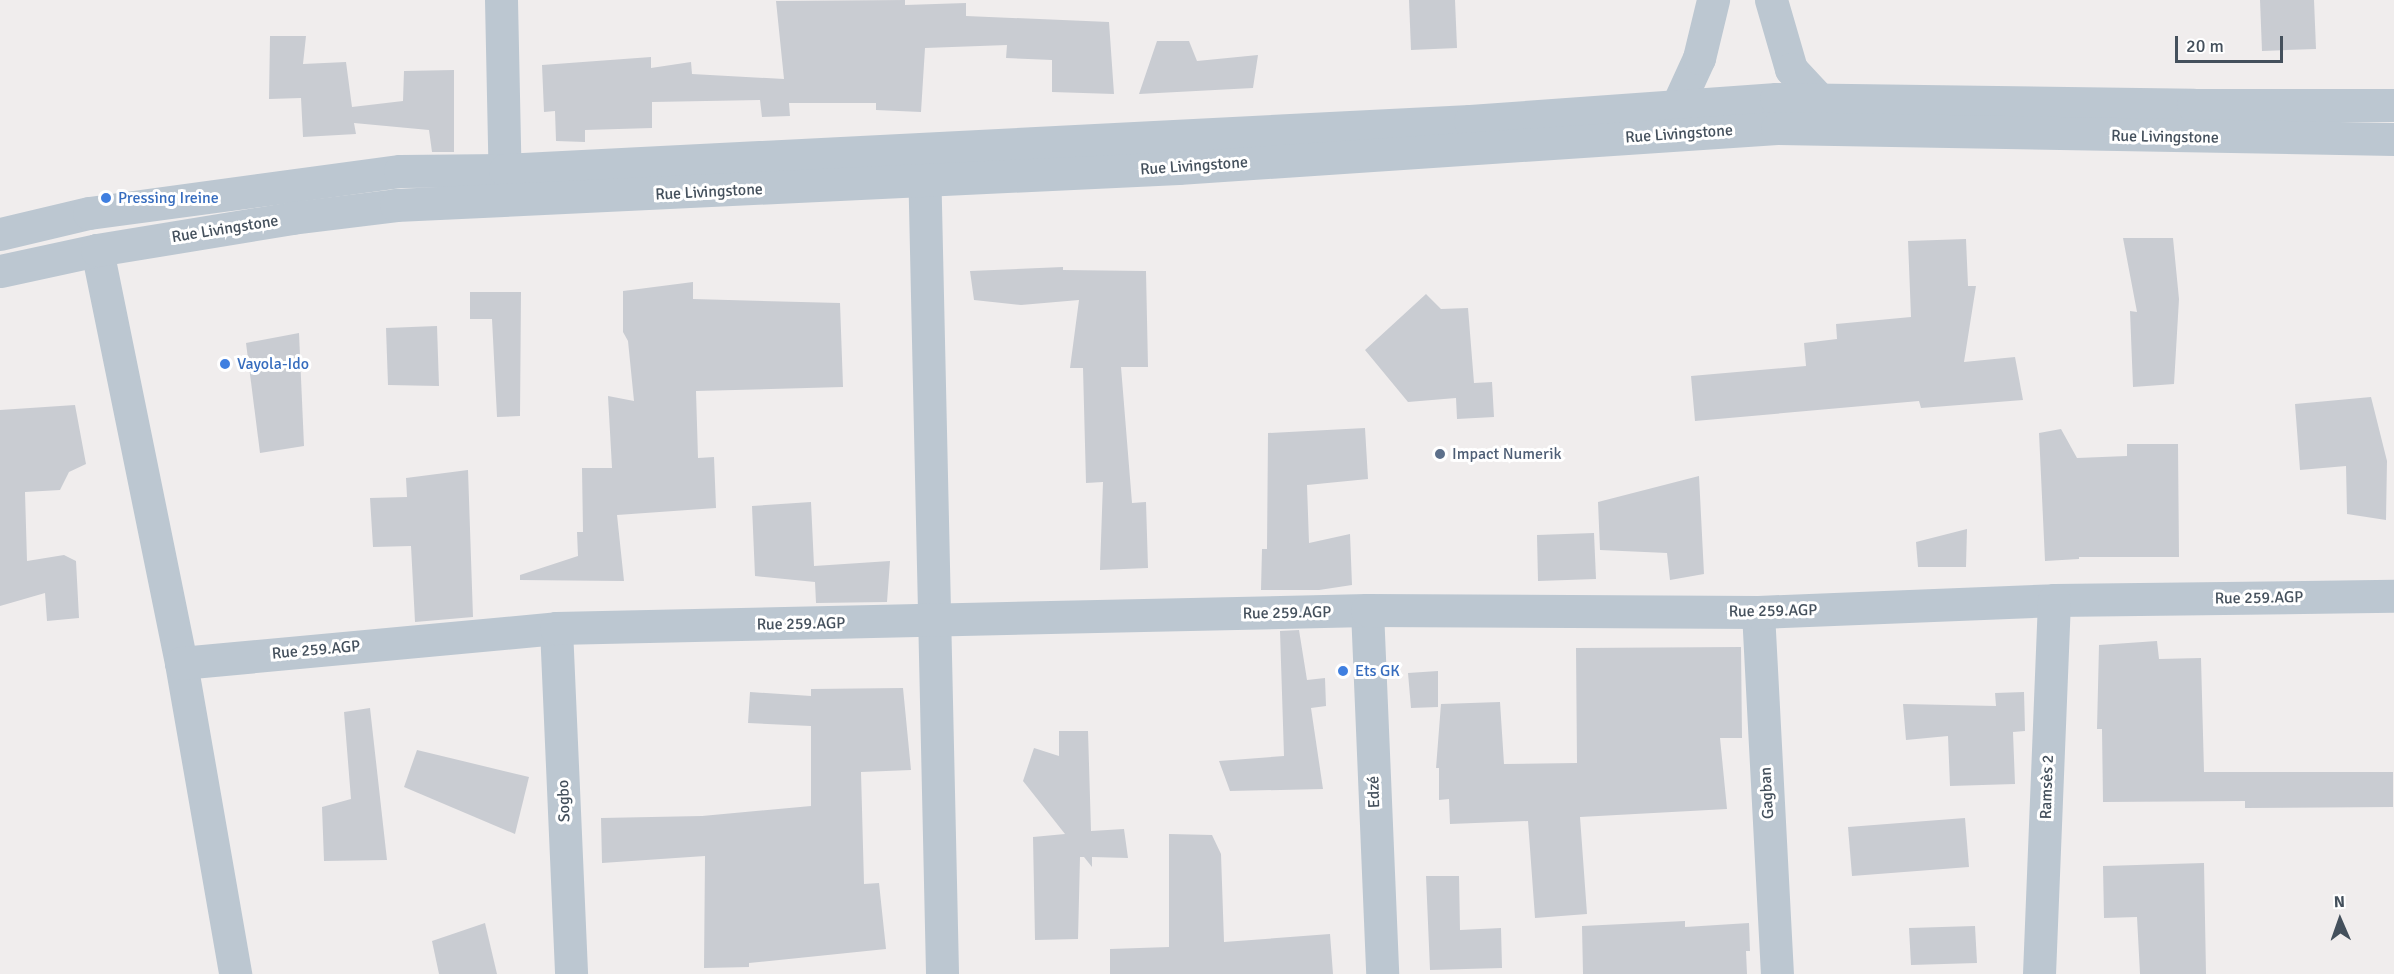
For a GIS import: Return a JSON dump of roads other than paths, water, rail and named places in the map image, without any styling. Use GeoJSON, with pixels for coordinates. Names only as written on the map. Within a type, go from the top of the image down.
{"type":"FeatureCollection","features":[{"type":"Feature","properties":{"kind":"street"},"geometry":{"type":"LineString","coordinates":[[501,0],[505,186]]}},
{"type":"Feature","properties":{"kind":"street"},"geometry":{"type":"LineString","coordinates":[[1677,106],[1699,58],[1713,0]]}},
{"type":"Feature","properties":{"kind":"street"},"geometry":{"type":"LineString","coordinates":[[1771,0],[1791,69],[1819,99]]}},
{"type":"Feature","properties":{"kind":"street","name":"Rue Livingstone"},"geometry":{"type":"LineString","coordinates":[[0,234],[89,213],[290,184],[400,171],[505,186],[925,181],[1178,168],[1776,113],[1819,99],[2193,105],[2394,105]]}},
{"type":"Feature","properties":{"kind":"street","name":"Rue Livingstone"},"geometry":{"type":"LineString","coordinates":[[0,271],[97,250],[505,186],[924,148],[1470,121],[1677,106],[1776,113],[2394,139]]}},
{"type":"Feature","properties":{"kind":"street"},"geometry":{"type":"LineString","coordinates":[[924,148],[942,974]]}},
{"type":"Feature","properties":{"kind":"street"},"geometry":{"type":"LineString","coordinates":[[97,250],[181,663],[236,974]]}},
{"type":"Feature","properties":{"kind":"street","name":"Rue 259.AGP"},"geometry":{"type":"LineString","coordinates":[[181,663],[556,628],[1367,610],[1758,612],[2054,600],[2394,596]]}},
{"type":"Feature","properties":{"kind":"street","name":"Ramsès 2"},"geometry":{"type":"LineString","coordinates":[[2039,974],[2054,600]]}},
{"type":"Feature","properties":{"kind":"street","name":"Edzé"},"geometry":{"type":"LineString","coordinates":[[1367,610],[1382,974]]}},
{"type":"Feature","properties":{"kind":"street","name":"Gagban"},"geometry":{"type":"LineString","coordinates":[[1758,612],[1777,974]]}},
{"type":"Feature","properties":{"kind":"street","name":"Sogbo"},"geometry":{"type":"LineString","coordinates":[[556,628],[571,974]]}},
{"type":"Feature","properties":{"kind":"place","name":"Pressing Ireine"},"geometry":{"type":"Point","coordinates":[106,198]}},
{"type":"Feature","properties":{"kind":"place","name":"Vayola-Ido"},"geometry":{"type":"Point","coordinates":[225,364]}},
{"type":"Feature","properties":{"kind":"place","name":"Impact Numerik"},"geometry":{"type":"Point","coordinates":[1440,454]}},
{"type":"Feature","properties":{"kind":"place","name":"Ets GK"},"geometry":{"type":"Point","coordinates":[1343,671]}}]}
